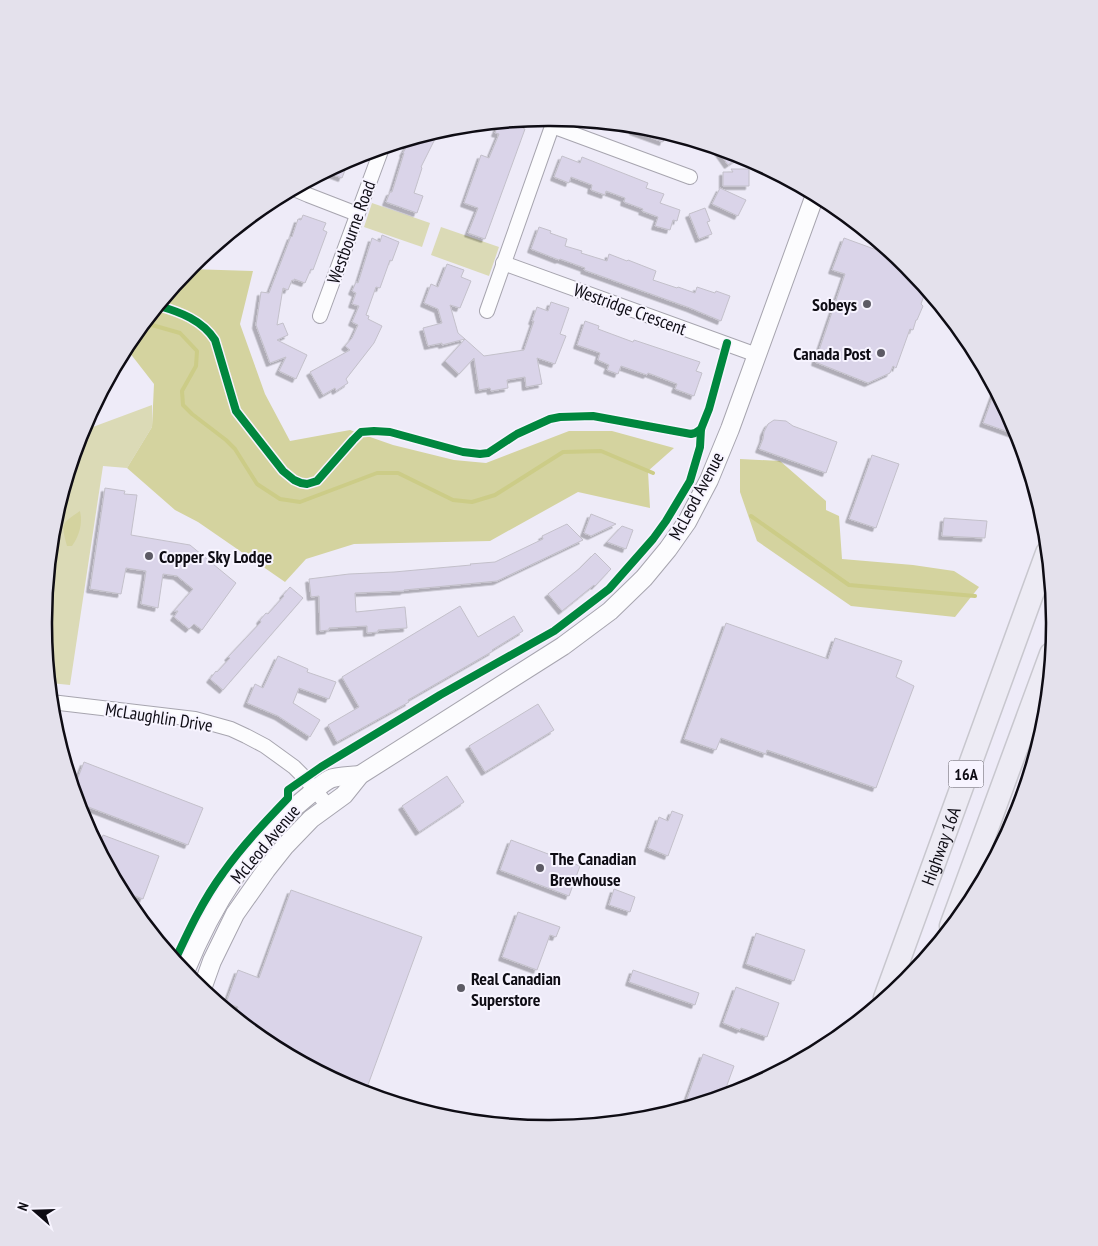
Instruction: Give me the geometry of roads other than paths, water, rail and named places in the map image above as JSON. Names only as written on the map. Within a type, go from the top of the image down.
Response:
[{"type":"main road","name":"Highway 16A","points":[[891,983],[1042,567]]},
{"type":"main road","name":"16A","points":[[960,902],[1042,679]]},
{"type":"street","points":[[487,311],[552,126]]},
{"type":"street","points":[[567,127],[690,177]]},
{"type":"street","name":"Westbourne Road","points":[[320,316],[379,157]]},
{"type":"street","points":[[302,192],[357,214]]},
{"type":"street","name":"McLeod Avenue","points":[[205,980],[212,961],[235,914],[266,870],[311,819],[344,795],[360,775],[563,646],[610,612],[644,578],[668,549],[687,522],[709,480],[730,429],[812,202]]},
{"type":"street","name":"Westridge Crescent","points":[[503,263],[757,355]]},
{"type":"street","name":"McLaughlin Drive","points":[[59,703],[175,716],[195,719],[223,727],[246,736],[270,750],[294,768],[316,790],[328,806]]},
{"type":"street","name":"McLeod Avenue","points":[[188,963],[211,914],[233,880],[271,832],[296,805],[331,779],[360,775]]},
{"type":"waterway","points":[[152,325],[180,333],[197,351],[196,366],[182,391],[183,405],[235,449],[257,484],[280,499],[300,502],[377,473],[398,473],[453,500],[472,502],[495,495],[563,452],[601,451],[653,473]]},
{"type":"waterway","points":[[751,516],[849,585],[975,596]]},
{"type":"place","name":"Sobeys","points":[[867,304]]},
{"type":"place","name":"Canada Post","points":[[881,353]]},
{"type":"place","name":"Copper Sky Lodge","points":[[149,556]]},
{"type":"place","name":"The Canadian Brewhouse","points":[[540,868]]},
{"type":"place","name":"Real Canadian Superstore","points":[[461,988]]}]
